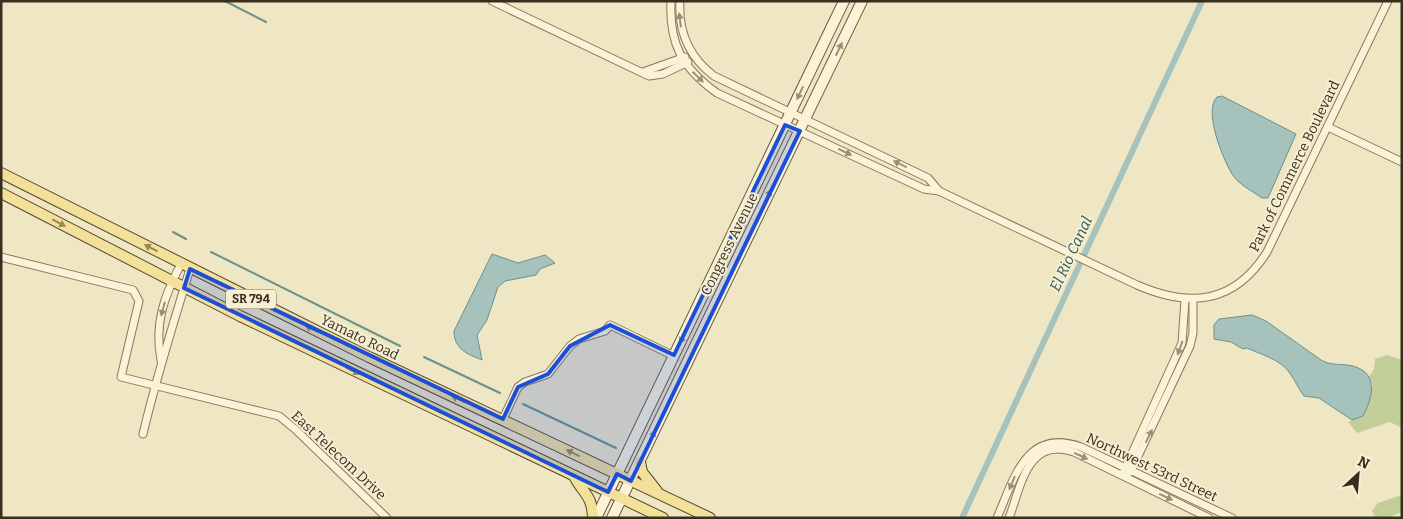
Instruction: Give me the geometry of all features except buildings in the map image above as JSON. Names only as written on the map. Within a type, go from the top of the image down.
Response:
[{"type":"main road","name":"Congress Avenue","points":[[594,518],[617,474],[844,1]]},
{"type":"main road","name":"Congress Avenue","points":[[612,518],[862,1]]},
{"type":"main road","name":"Yamato Road","points":[[1,173],[185,266],[710,518]]},
{"type":"main road","points":[[1,192],[11,193],[41,208],[48,207],[55,200]]},
{"type":"main road","name":"SR 794","points":[[1,192],[184,288],[661,517]]},
{"type":"main road","points":[[640,462],[642,472],[659,493]]},
{"type":"main road","points":[[574,476],[580,488],[589,496],[594,518]]},
{"type":"street","points":[[492,1],[649,76],[664,74],[692,56],[682,33],[680,1]]},
{"type":"street","points":[[671,1],[670,23],[673,36],[685,61]]},
{"type":"street","name":"Park of Commerce Boulevard","points":[[685,61],[698,77],[717,93],[785,125],[924,188],[939,191],[1074,253],[1155,293],[1185,300],[1205,299],[1227,292],[1257,268],[1267,252],[1388,1]]},
{"type":"street","name":"Park of Commerce Boulevard","points":[[692,56],[705,69],[723,81],[928,178],[939,191]]},
{"type":"street","points":[[1328,126],[1402,162]]},
{"type":"street","name":"East Telecom Drive","points":[[1,256],[125,287],[135,292],[139,301],[121,377],[279,416],[387,518]]},
{"type":"street","points":[[161,361],[157,340],[158,330],[172,282],[185,266]]},
{"type":"street","points":[[143,434],[161,361],[184,288],[185,266]]},
{"type":"street","points":[[1124,477],[1124,467],[1182,343],[1185,300]]},
{"type":"street","points":[[1124,477],[1131,471],[1190,346],[1193,333],[1193,300]]},
{"type":"street","points":[[502,419],[518,387],[525,382],[548,374],[570,346],[579,339],[605,331],[610,325],[674,356]]},
{"type":"street","name":"Northwest 53rd Street","points":[[1034,454],[1050,444],[1065,443],[1081,447],[1232,518]]},
{"type":"street","name":"Northwest 53rd Street","points":[[1034,454],[1052,450],[1068,450],[1209,518]]},
{"type":"street","points":[[997,518],[1018,470],[1034,454]]},
{"type":"street","points":[[1009,518],[1024,474],[1034,454]]},
{"type":"highlighted area","points":[[785,125],[800,131],[631,481],[617,474],[608,492],[184,288],[190,269],[503,419],[518,387],[548,374],[570,346],[610,325],[674,355]]},
{"type":"green space","points":[[1387,355],[1402,360],[1402,428],[1390,422],[1357,433],[1348,422],[1363,416],[1373,385],[1369,377],[1374,369],[1375,359]]},
{"type":"green space","points":[[1402,495],[1402,512],[1387,518],[1376,518],[1372,511],[1378,503]]},
{"type":"water","points":[[1222,96],[1296,134],[1268,198],[1262,198],[1238,181],[1224,158],[1213,124],[1212,113],[1213,104],[1217,97]]},
{"type":"water","points":[[492,254],[518,263],[545,255],[555,263],[540,269],[536,275],[505,281],[498,287],[487,320],[477,335],[482,360],[459,347],[454,331]]},
{"type":"water","points":[[1252,315],[1266,321],[1324,362],[1348,365],[1365,372],[1371,384],[1371,392],[1370,400],[1363,416],[1352,420],[1319,398],[1304,396],[1289,372],[1281,364],[1247,348],[1243,349],[1231,342],[1214,339],[1214,325],[1219,319]]},
{"type":"waterway","points":[[225,1],[266,22]]},
{"type":"waterway","name":"El Rio Canal","points":[[962,518],[1202,1]]},
{"type":"waterway","points":[[173,232],[186,239]]},
{"type":"waterway","points":[[211,252],[400,346]]},
{"type":"waterway","points":[[424,357],[500,393]]},
{"type":"waterway","points":[[523,404],[616,448]]}]
